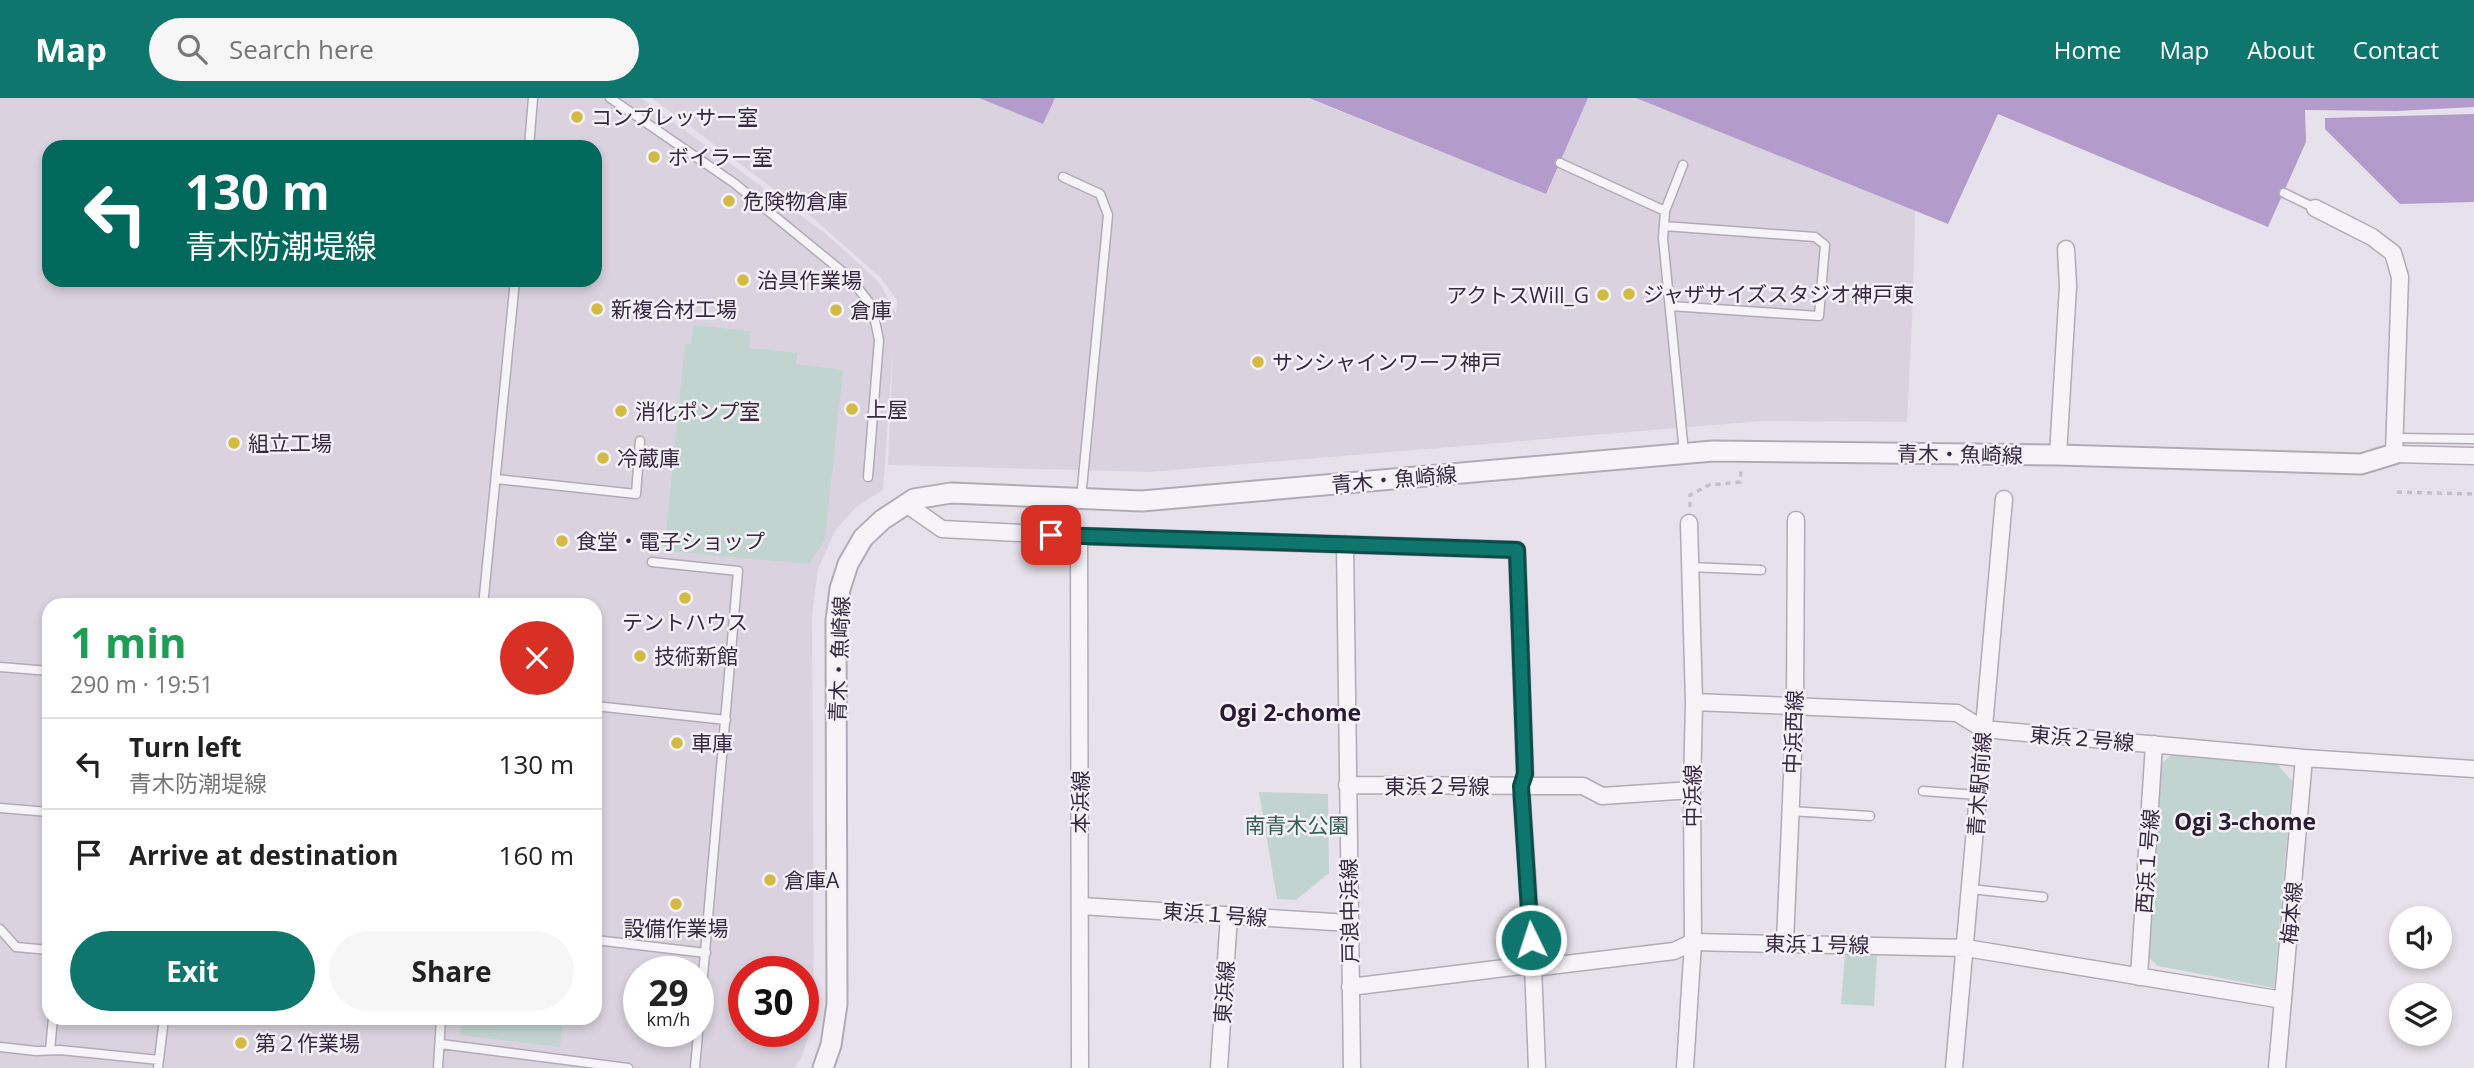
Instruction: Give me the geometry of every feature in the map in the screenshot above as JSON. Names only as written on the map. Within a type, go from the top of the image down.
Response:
[{"type":"street","points":[[2315,208],[2372,237],[2393,253],[2400,278],[2395,446]]},
{"type":"street","points":[[2058,455],[2068,286],[2066,249]]},
{"type":"street","name":"青木・魚崎線","points":[[823,1068],[831,1045],[837,1004],[836,621],[840,589],[848,564],[863,538],[882,520],[914,499],[951,493],[1142,501],[1713,451],[2058,455],[2361,464],[2395,446],[2474,456]]},
{"type":"street","name":"青木駅前線","points":[[1954,1068],[2004,499]]},
{"type":"street","points":[[906,504],[942,530],[1517,550],[1525,774],[1521,786],[1537,1068]]},
{"type":"street","name":"中浜西線","points":[[1785,943],[1795,706],[1796,520]]},
{"type":"street","name":"中浜線","points":[[1685,1068],[1693,943],[1694,702],[1689,523]]},
{"type":"street","name":"本浜線","points":[[1079,536],[1080,1068]]},
{"type":"street","name":"戸浪中浜線","points":[[1345,544],[1352,1068]]},
{"type":"street","name":"東浜２号線","points":[[1694,702],[1957,713],[1983,729],[2304,758],[2474,769]]},
{"type":"street","name":"西浜１号線","points":[[2140,977],[2154,744]]},
{"type":"street","name":"梅本線","points":[[2277,1068],[2304,758]]},
{"type":"street","name":"東浜２号線","points":[[1347,785],[1583,786],[1602,796],[1692,789]]},
{"type":"street","name":"東浜１号線","points":[[1080,906],[1349,923]]},
{"type":"street","name":"東浜線","points":[[1219,1068],[1229,915]]},
{"type":"street","name":"東浜１号線","points":[[1350,988],[1674,951],[1693,943],[1785,943],[1966,948],[2283,1000]]},
{"type":"lane","points":[[529,140],[533,98]]},
{"type":"lane","points":[[610,98],[734,183],[849,276],[872,306],[879,340],[868,477]]},
{"type":"lane","points":[[1560,163],[1665,211]]},
{"type":"lane","points":[[1683,164],[1665,211],[1663,238],[1684,453]]},
{"type":"lane","points":[[1063,177],[1100,194],[1108,215],[1081,499]]},
{"type":"lane","points":[[2284,193],[2315,208]]},
{"type":"lane","points":[[1664,226],[1815,237],[1825,245],[1819,317],[1670,306]]},
{"type":"lane","points":[[484,598],[514,287]]},
{"type":"lane","points":[[2395,446],[2474,439]]},
{"type":"lane","points":[[496,479],[636,494],[639,441]]},
{"type":"lane","points":[[652,562],[738,570],[695,1068]]},
{"type":"lane","points":[[1690,567],[1761,570]]},
{"type":"lane","points":[[0,667],[42,670]]},
{"type":"lane","points":[[602,707],[726,720]]},
{"type":"lane","points":[[1923,791],[1978,795]]},
{"type":"lane","points":[[0,808],[42,811]]},
{"type":"lane","points":[[1790,811],[1870,816]]},
{"type":"lane","points":[[1970,889],[2043,897]]},
{"type":"lane","points":[[0,929],[16,947],[42,949]]},
{"type":"lane","points":[[602,941],[706,953]]},
{"type":"lane","points":[[50,1050],[52,1025]]},
{"type":"lane","points":[[0,1047],[50,1050],[159,1064],[163,1025]]},
{"type":"lane","points":[[438,1068],[441,1025]]},
{"type":"lane","points":[[441,1044],[628,1068]]},
{"type":"path","points":[[1690,495],[1709,485],[1740,482],[1741,471]]},
{"type":"path","points":[[2397,492],[2474,494]]},
{"type":"shaded area","points":[[0,98],[641,98],[826,234],[879,282],[896,314],[897,300],[880,277],[814,219],[652,98],[980,98],[1043,124],[1055,98],[1307,98],[1546,194],[1588,98],[1636,98],[1915,210],[1907,422],[1762,421],[1150,472],[888,465],[893,350],[883,490],[856,507],[835,531],[818,569],[812,616],[814,956],[728,956],[728,1047],[805,1047],[794,1068],[0,1068]]},
{"type":"shaded area","points":[[979,98],[1055,98],[1043,124]]},
{"type":"shaded area","points":[[1309,98],[1588,98],[1546,194]]},
{"type":"shaded area","points":[[1636,98],[2474,98],[2474,107],[2396,111],[2305,110],[2306,142],[2268,227],[1998,114],[1948,224]]},
{"type":"shaded area","points":[[2474,114],[2474,202],[2400,204],[2325,129],[2325,118]]},
{"type":"green space","points":[[693,325],[751,331],[749,348],[797,353],[796,364],[843,370],[825,540],[809,564],[664,551],[685,344],[691,344]]},
{"type":"green space","points":[[2174,753],[2277,764],[2292,781],[2274,988],[2158,966],[2147,956],[2161,764]]},
{"type":"green space","name":"南青木公園","points":[[1259,792],[1328,794],[1329,873],[1296,900],[1277,899]]},
{"type":"green space","points":[[1845,954],[1877,956],[1874,1006],[1841,1004]]},
{"type":"green space","points":[[461,1025],[562,1025],[560,1047],[460,1035]]},
{"type":"place","name":"コンプレッサー室","points":[[577,117]]},
{"type":"place","name":"ボイラー室","points":[[654,157]]},
{"type":"place","name":"危険物倉庫","points":[[729,201]]},
{"type":"place","name":"治具作業場","points":[[743,280]]},
{"type":"place","name":"ジャザサイズスタジオ神戸東","points":[[1629,294]]},
{"type":"place","name":"アクトスWill_G","points":[[1603,295]]},
{"type":"place","name":"新複合材工場","points":[[597,309]]},
{"type":"place","name":"倉庫","points":[[836,310]]},
{"type":"place","name":"サンシャインワーフ神戸","points":[[1258,362]]},
{"type":"place","name":"上屋","points":[[852,409]]},
{"type":"place","name":"消化ポンプ室","points":[[621,411]]},
{"type":"place","name":"組立工場","points":[[234,443]]},
{"type":"place","name":"冷蔵庫","points":[[603,458]]},
{"type":"place","name":"食堂・電子ショップ","points":[[562,541]]},
{"type":"place","name":"テントハウス","points":[[685,598]]},
{"type":"place","name":"技術新館","points":[[640,656]]},
{"type":"place","name":"車庫","points":[[677,743]]},
{"type":"place","name":"倉庫A","points":[[770,880]]},
{"type":"place","name":"設備作業場","points":[[676,904]]},
{"type":"place","name":"第２作業場","points":[[241,1043]]},
{"type":"district","name":"Ogi 2-chome","points":[[1290,712]]},
{"type":"district","name":"Ogi 3-chome","points":[[2245,821]]},
{"type":"route","points":[[1051,535],[1517,550],[1525,774],[1521,786],[1531,940]]}]
